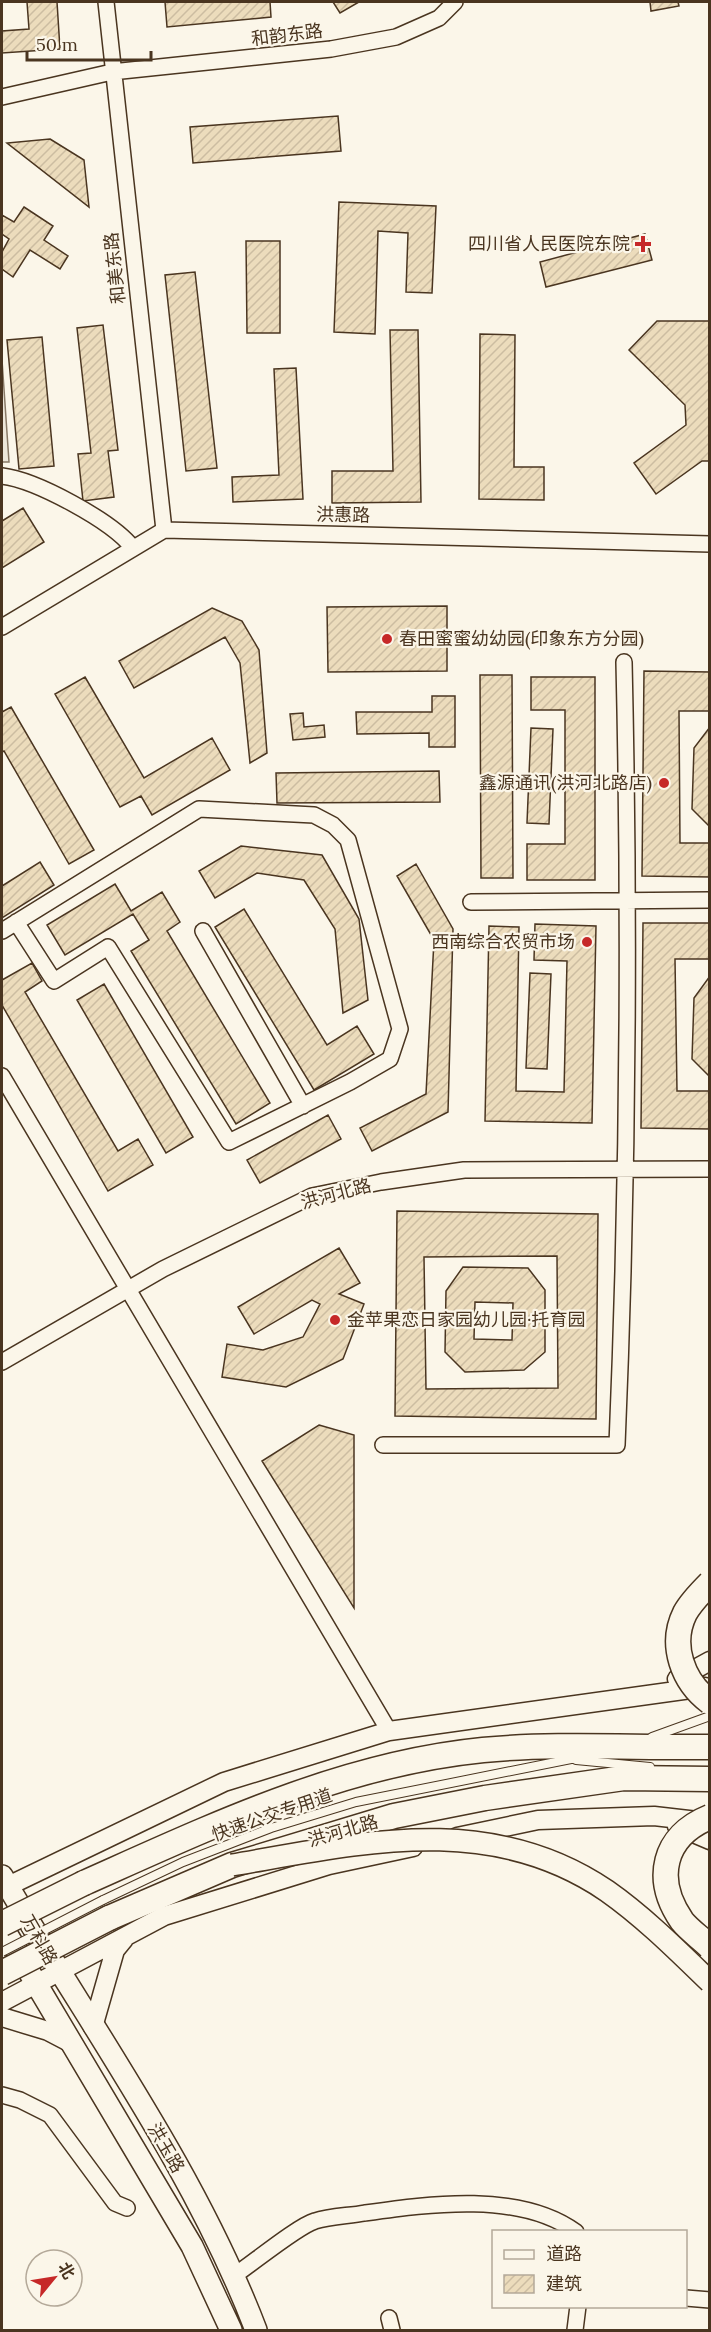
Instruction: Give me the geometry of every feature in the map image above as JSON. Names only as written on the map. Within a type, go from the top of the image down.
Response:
[{"type":"main road","points":[[710,1583],[685,1614],[680,1631],[679,1652],[686,1678],[710,1702]]},
{"type":"main road","points":[[2,1925],[84,1883],[199,1832],[262,1806],[380,1768],[484,1750],[710,1747]]},
{"type":"main road","name":"洪河北路","points":[[2,1973],[150,1899],[232,1865],[374,1822],[485,1798],[624,1778],[710,1780]]},
{"type":"main road","points":[[710,1817],[691,1825],[676,1841],[665,1864],[668,1893],[682,1921],[710,1947]]},
{"type":"main road","points":[[232,1865],[378,1840],[438,1838],[503,1847],[551,1862],[606,1890],[653,1928],[710,1982]]},
{"type":"main road","name":"万科路","points":[[4,1884],[59,1973]]},
{"type":"main road","name":"万科路","points":[[2,1925],[36,1984]]},
{"type":"main road","name":"洪玉路","points":[[59,1973],[194,2197],[235,2275],[256,2331]]},
{"type":"main road","name":"洪玉路","points":[[36,1984],[192,2246],[231,2331]]},
{"type":"street","name":"和美东路","points":[[106,2],[164,530]]},
{"type":"street","name":"和韵东路","points":[[2,97],[112,72],[320,51],[396,37],[439,18],[455,2]]},
{"type":"street","points":[[2,476],[83,509],[123,535],[133,548]]},
{"type":"street","name":"洪惠路","points":[[164,530],[710,544]]},
{"type":"street","points":[[2,627],[164,530]]},
{"type":"street","points":[[383,1445],[617,1445],[627,1169],[629,899],[624,662]]},
{"type":"street","points":[[2,931],[16,922],[199,809],[314,815],[333,825],[348,840],[400,1029],[390,1059],[303,1106],[229,1142],[108,947],[54,981],[16,922]]},
{"type":"street","points":[[471,902],[710,900]]},
{"type":"street","points":[[203,931],[303,1106]]},
{"type":"street","points":[[2,1076],[388,1731]]},
{"type":"street","name":"洪河北路","points":[[2,1362],[163,1269],[312,1196],[464,1170],[710,1169]]},
{"type":"street","points":[[648,1694],[710,1661]]},
{"type":"street","points":[[4,1884],[224,1782],[388,1731],[710,1686]]},
{"type":"street","points":[[654,1816],[710,1840]]},
{"type":"street","points":[[2,2002],[164,1916],[329,1865],[538,1820],[654,1816],[710,1822]]},
{"type":"street","points":[[93,2027],[115,1950],[125,1938]]},
{"type":"street","points":[[2,2017],[48,2031],[71,2043]]},
{"type":"street","points":[[2,2095],[21,2100],[50,2115],[115,2203],[127,2208]]},
{"type":"street","points":[[235,2275],[314,2221],[413,2206],[498,2204],[540,2213],[565,2223],[574,2230]]},
{"type":"street","points":[[687,2298],[710,2300]]},
{"type":"street","points":[[575,2331],[578,2308]]},
{"type":"lane","name":"快速公交专用道","points":[[2,1952],[183,1862],[271,1828],[356,1802],[571,1760],[666,1733],[710,1716]]},
{"type":"lane","name":"快速公交专用道","points":[[571,1760],[660,1768]]},
{"type":"lane","points":[[671,1769],[710,1780]]},
{"type":"shaded area","points":[[2,360],[9,462],[2,462]]},
{"type":"building","points":[[27,2],[57,2],[60,49],[2,53],[2,31],[29,29]]},
{"type":"building","points":[[165,2],[270,2],[271,17],[167,27]]},
{"type":"building","points":[[333,2],[359,2],[340,13]]},
{"type":"building","points":[[650,2],[678,2],[679,6],[651,11]]},
{"type":"building","points":[[338,116],[341,151],[193,163],[190,127]]},
{"type":"building","points":[[50,139],[84,160],[89,207],[7,143]]},
{"type":"building","points":[[339,202],[436,206],[432,293],[406,292],[408,233],[378,231],[375,334],[334,332]]},
{"type":"building","points":[[24,207],[53,226],[44,240],[68,256],[60,269],[30,250],[13,277],[2,269],[2,252],[9,239],[2,234],[2,215],[14,222]]},
{"type":"building","points":[[645,234],[652,260],[546,287],[540,262]]},
{"type":"building","points":[[246,241],[280,241],[280,333],[247,333]]},
{"type":"building","points":[[195,272],[217,468],[186,471],[165,275]]},
{"type":"building","points":[[657,321],[710,321],[710,461],[702,461],[656,494],[634,463],[686,425],[685,405],[629,350]]},
{"type":"building","points":[[103,325],[118,450],[108,451],[114,497],[83,501],[78,454],[91,453],[77,328]]},
{"type":"building","points":[[390,330],[418,330],[421,502],[332,503],[332,471],[393,471]]},
{"type":"building","points":[[480,334],[515,335],[514,467],[544,467],[544,500],[479,499]]},
{"type":"building","points":[[42,337],[54,466],[19,469],[7,340]]},
{"type":"building","points":[[296,368],[303,499],[233,502],[232,477],[279,475],[274,369]]},
{"type":"building","points":[[23,508],[44,542],[2,568],[2,521]]},
{"type":"building","name":"春田蜜蜜幼幼园(印象东方分园)","points":[[447,606],[447,671],[328,672],[327,607]]},
{"type":"building","points":[[212,608],[242,621],[259,650],[267,753],[250,763],[240,663],[225,637],[134,688],[119,661]]},
{"type":"building","points":[[644,671],[710,672],[710,711],[679,711],[680,843],[710,843],[710,877],[642,876]]},
{"type":"building","points":[[480,675],[512,675],[513,878],[481,878]]},
{"type":"building","points":[[85,677],[144,778],[212,738],[230,770],[152,815],[141,796],[120,807],[55,694]]},
{"type":"building","points":[[531,677],[595,677],[595,880],[527,880],[527,844],[565,844],[565,710],[531,710]]},
{"type":"building","points":[[432,696],[455,696],[455,747],[429,747],[429,733],[357,734],[356,712],[432,712]]},
{"type":"building","points":[[11,707],[94,850],[69,864],[4,751],[2,752],[2,712]]},
{"type":"building","points":[[303,713],[304,727],[324,725],[325,737],[293,740],[290,714]]},
{"type":"building","points":[[710,727],[710,827],[692,809],[694,748]]},
{"type":"building","points":[[531,728],[553,729],[549,824],[527,823]]},
{"type":"building","points":[[439,771],[440,802],[277,803],[276,773]]},
{"type":"building","points":[[241,846],[322,855],[359,919],[368,1000],[343,1013],[335,929],[304,880],[257,873],[215,898],[199,871]]},
{"type":"building","points":[[40,862],[54,885],[2,918],[2,886]]},
{"type":"building","points":[[416,864],[453,929],[448,1112],[372,1151],[360,1128],[426,1094],[434,940],[397,876]]},
{"type":"building","points":[[115,884],[131,911],[162,892],[180,922],[167,931],[270,1103],[236,1124],[131,951],[149,940],[133,914],[65,955],[47,925]]},
{"type":"building","points":[[244,909],[327,1045],[357,1026],[374,1054],[314,1090],[215,927]]},
{"type":"building","points":[[643,923],[710,923],[710,959],[675,959],[677,1091],[710,1091],[710,1129],[641,1128]]},
{"type":"building","points":[[535,924],[596,926],[592,1123],[485,1121],[489,926],[519,927],[516,1091],[564,1092],[567,961],[534,960]]},
{"type":"building","points":[[32,963],[42,981],[25,992],[118,1151],[138,1139],[153,1165],[108,1191],[2,1005],[2,980]]},
{"type":"building","points":[[530,973],[551,974],[547,1069],[526,1068]]},
{"type":"building","points":[[710,976],[710,1077],[692,1059],[694,998]]},
{"type":"building","points":[[104,984],[193,1137],[166,1153],[77,1000]]},
{"type":"building","points":[[328,1115],[341,1139],[260,1183],[247,1160]]},
{"type":"building","points":[[397,1211],[598,1214],[596,1419],[395,1416]],"holes":[[[557,1256],[558,1388],[426,1389],[424,1257]]]},
{"type":"building","name":"金苹果恋日家园幼儿园·托育园","points":[[339,1248],[360,1283],[339,1294],[364,1304],[343,1359],[286,1387],[222,1377],[227,1344],[263,1350],[303,1337],[320,1304],[312,1300],[254,1334],[238,1307]]},
{"type":"building","points":[[463,1267],[528,1268],[545,1290],[545,1352],[524,1370],[465,1372],[445,1352],[446,1291]],"holes":[[[475,1302],[513,1303],[512,1340],[474,1339]]]},
{"type":"building","points":[[319,1425],[354,1435],[354,1608],[262,1461]]},
{"type":"place","name":"四川省人民医院东院","points":[[643,244]]},
{"type":"place","name":"春田蜜蜜幼幼园(印象东方分园)","points":[[387,639]]},
{"type":"place","name":"鑫源通讯(洪河北路店)","points":[[664,783]]},
{"type":"place","name":"西南综合农贸市场","points":[[587,942]]},
{"type":"place","name":"金苹果恋日家园幼儿园·托育园","points":[[335,1320]]}]
